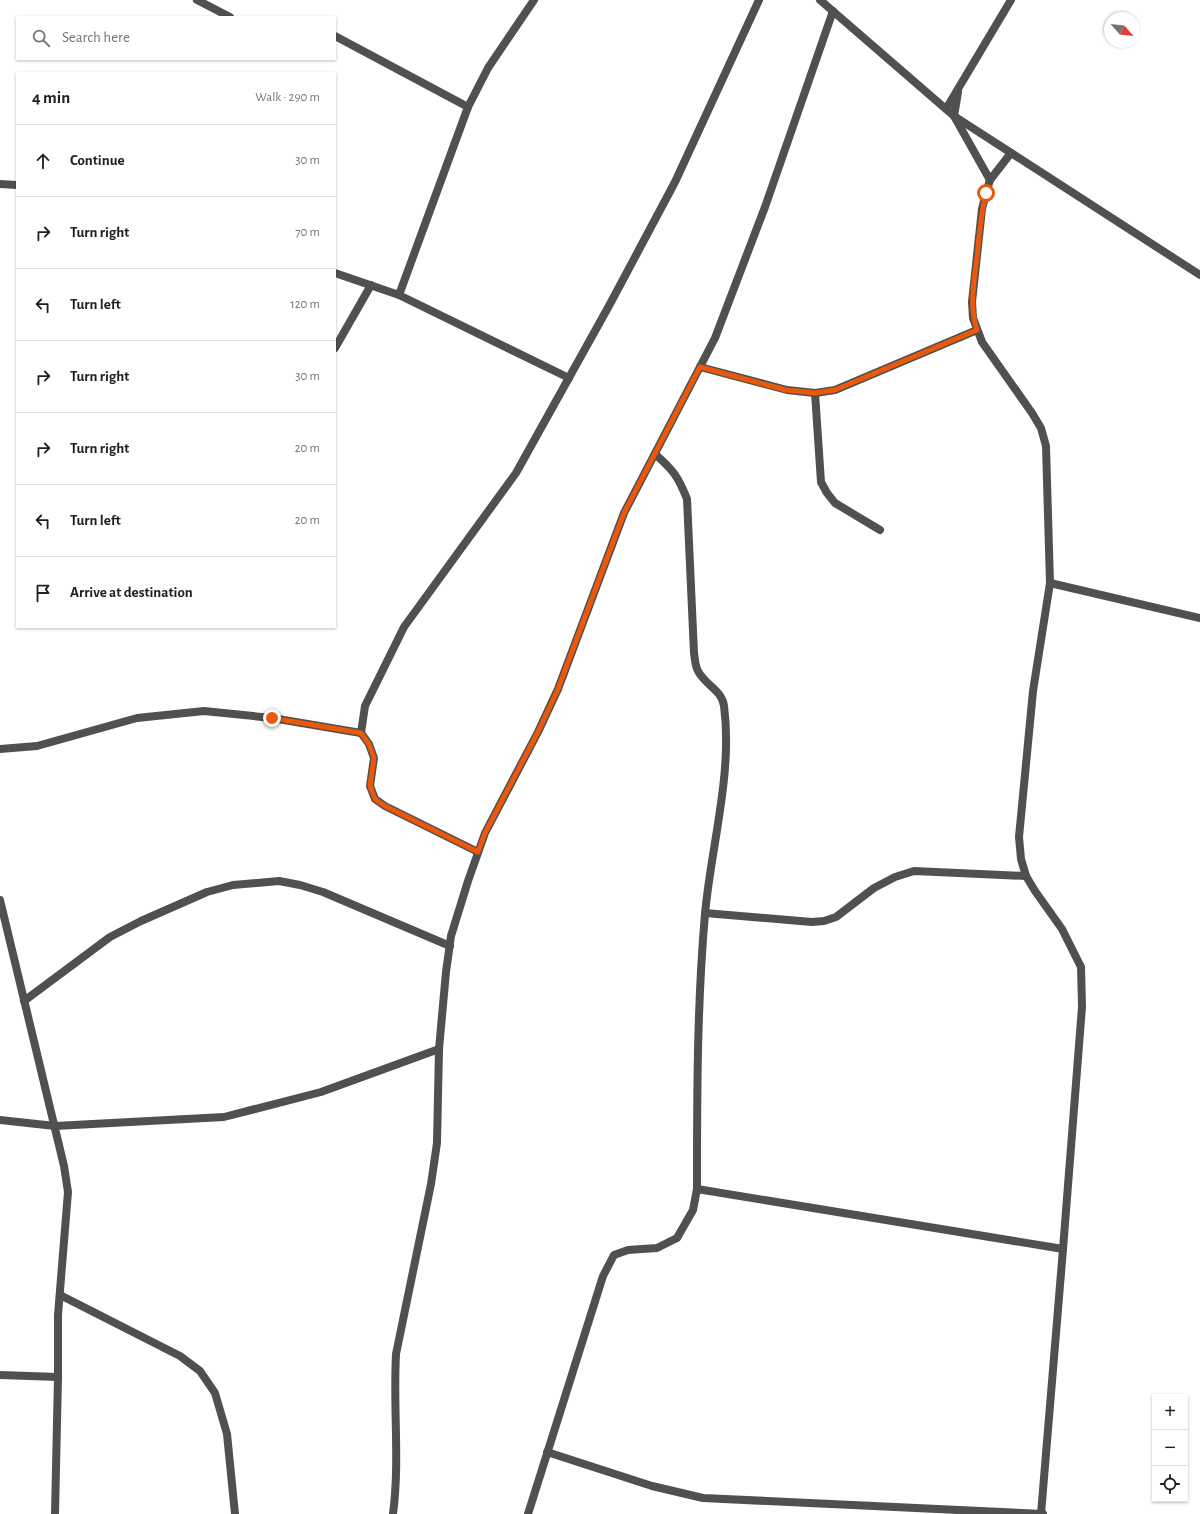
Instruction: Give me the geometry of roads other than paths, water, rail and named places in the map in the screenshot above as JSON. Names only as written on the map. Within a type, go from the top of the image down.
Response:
[{"type":"street","points":[[197,0],[228,16]]},
{"type":"street","points":[[399,295],[468,107],[488,68],[534,0]]},
{"type":"street","points":[[361,733],[365,706],[404,627],[516,473],[569,378],[675,182],[759,0]]},
{"type":"street","points":[[820,0],[954,116],[1200,275]]},
{"type":"street","points":[[946,109],[1011,0]]},
{"type":"street","points":[[393,1514],[396,1492],[397,1448],[394,1380],[396,1354],[431,1184],[437,1143],[439,1049],[451,936],[485,833],[538,732],[558,689],[624,513],[715,338],[765,207],[833,11]]},
{"type":"street","points":[[336,37],[468,107]]},
{"type":"street","points":[[959,87],[954,116],[990,180]]},
{"type":"street","points":[[547,1452],[652,1486],[703,1498],[1042,1514],[1082,1007],[1082,967],[1062,929],[1026,876],[1021,859],[1019,837],[1033,691],[1050,583],[1046,446],[1041,428],[982,342],[973,318],[972,302],[982,209],[990,180],[1011,153]]},
{"type":"street","points":[[0,184],[16,185]]},
{"type":"street","points":[[336,273],[399,295],[569,378]]},
{"type":"street","points":[[336,346],[371,285]]},
{"type":"street","points":[[700,367],[786,390],[815,393],[835,390],[977,330]]},
{"type":"street","points":[[815,393],[821,482],[835,503],[880,530]]},
{"type":"street","points":[[528,1514],[603,1276],[614,1255],[628,1250],[657,1248],[678,1238],[693,1210],[696,1189],[697,1051],[705,913],[725,766],[724,705],[718,692],[704,680],[697,670],[694,653],[687,499],[673,471],[655,454]]},
{"type":"street","points":[[1050,583],[1200,618]]},
{"type":"street","points":[[0,749],[37,746],[137,718],[204,711],[272,718],[361,733],[369,744],[374,758],[370,786],[375,799],[385,806],[478,852]]},
{"type":"street","points":[[705,913],[812,922],[824,921],[836,917],[881,884],[895,877],[914,871],[1026,876]]},
{"type":"street","points":[[24,1001],[110,938],[141,921],[207,892],[233,885],[279,881],[300,885],[323,892],[450,946]]},
{"type":"street","points":[[0,900],[55,1126],[68,1192],[58,1315],[55,1514]]},
{"type":"street","points":[[0,1120],[55,1126],[224,1117],[321,1092],[439,1049]]},
{"type":"street","points":[[696,1189],[1063,1249]]},
{"type":"street","points":[[60,1295],[180,1356],[200,1371],[215,1393],[227,1434],[235,1514]]},
{"type":"street","points":[[0,1375],[58,1377]]}]
